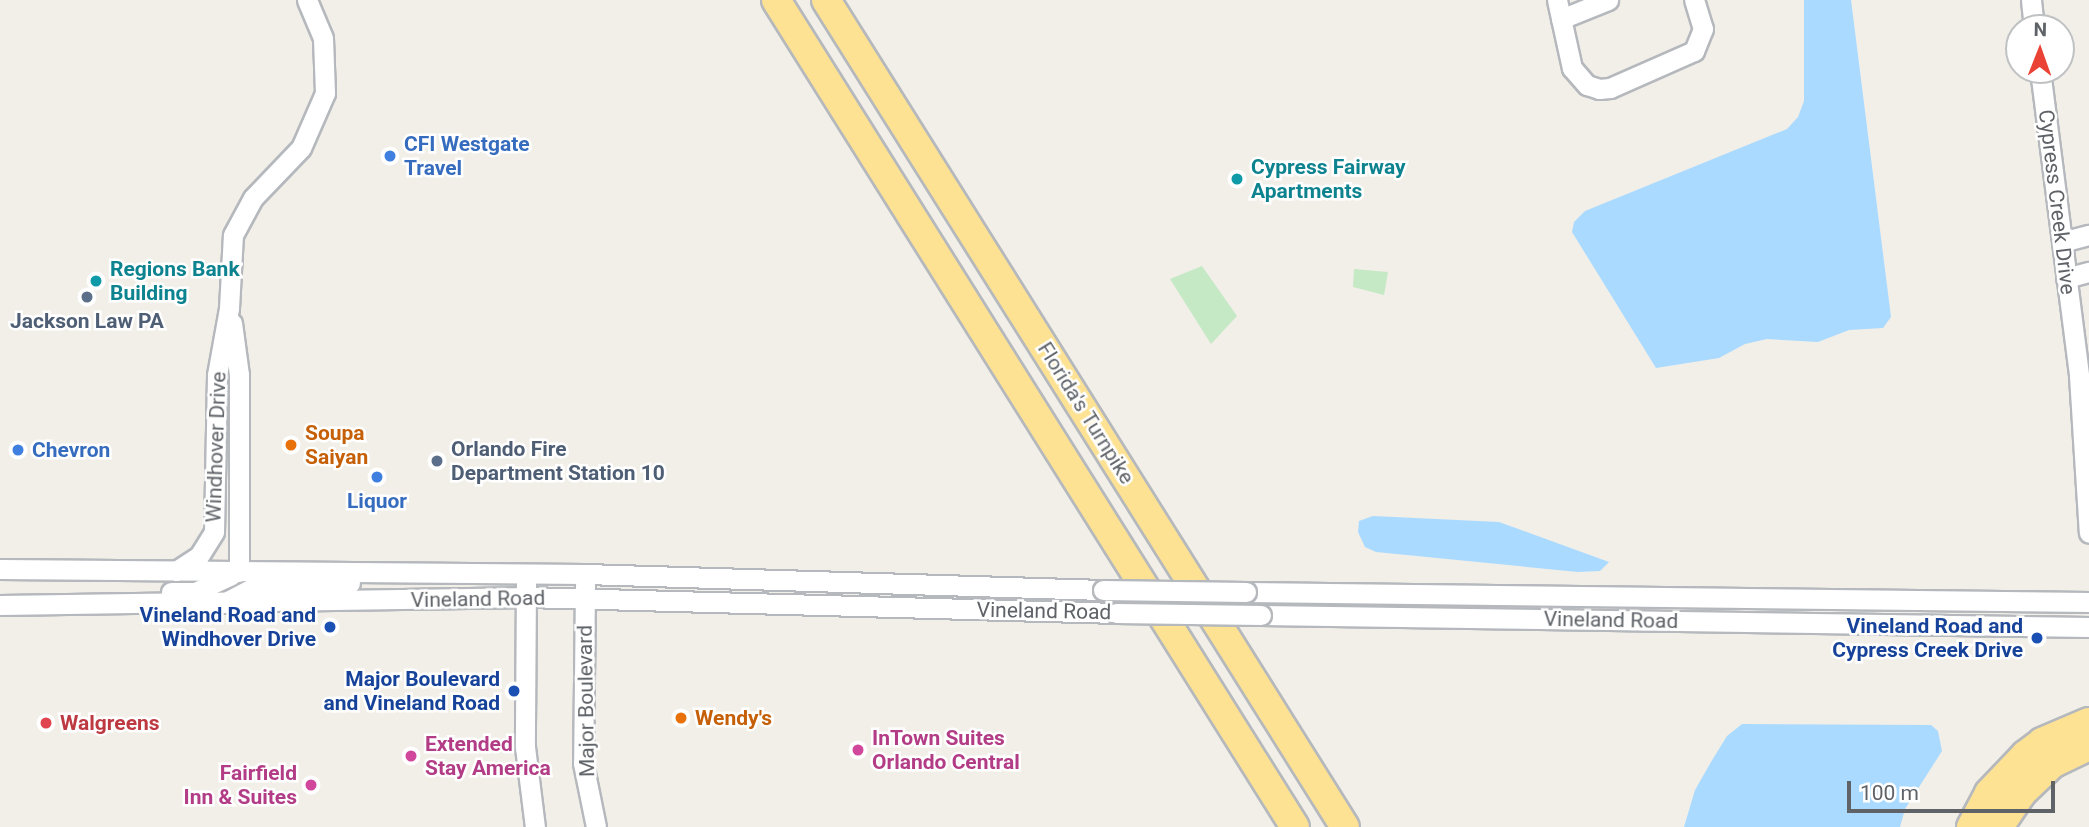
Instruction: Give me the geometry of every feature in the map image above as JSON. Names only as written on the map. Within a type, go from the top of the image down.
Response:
[{"type":"highway","name":"Florida's Turnpike","points":[[776,0],[1295,827]]},
{"type":"highway","name":"Florida's Turnpike","points":[[826,0],[1345,827]]},
{"type":"highway","points":[[1972,827],[2008,770],[2042,742],[2089,722]]},
{"type":"highway","points":[[1999,827],[2021,794],[2052,764],[2089,746]]},
{"type":"street","name":"Windhover Drive","points":[[176,571],[199,556],[214,532],[217,375],[229,308],[235,229],[253,198],[301,148],[321,107],[326,52],[319,24],[307,0]]},
{"type":"street","points":[[1608,0],[1559,10],[1577,77],[1599,89],[1610,88],[1694,51],[1703,29],[1694,0]]},
{"type":"street","name":"Cypress Creek Drive","points":[[2042,84],[2079,376],[2079,428],[2089,533]]},
{"type":"street","points":[[2062,242],[2089,235]]},
{"type":"street","points":[[2066,278],[2089,272]]},
{"type":"street","name":"Windhover Drive","points":[[229,308],[239,375],[239,572]]},
{"type":"street","points":[[217,375],[239,375]]},
{"type":"street","name":"Cypress Creek Drive","points":[[2079,376],[2089,411]]},
{"type":"street","name":"Vineland Road","points":[[0,569],[526,572],[1102,590],[2089,602]]},
{"type":"street","points":[[97,606],[131,593],[195,592],[239,572]]},
{"type":"street","points":[[220,605],[256,586],[335,586],[414,572]]},
{"type":"street","points":[[526,572],[525,747],[535,827]]},
{"type":"street","name":"Major Boulevard","points":[[586,573],[583,763],[596,827]]},
{"type":"street","name":"Vineland Road","points":[[0,605],[220,605],[526,597],[1116,613],[2089,627]]},
{"type":"street","points":[[1719,598],[1719,622]]},
{"type":"street","points":[[1819,624],[1820,598]]},
{"type":"green space","points":[[1202,266],[1237,316],[1211,344],[1170,279]]},
{"type":"green space","points":[[1354,269],[1388,272],[1384,295],[1353,287]]},
{"type":"water","points":[[1804,0],[1851,0],[1891,317],[1883,328],[1849,330],[1818,342],[1767,339],[1745,344],[1719,358],[1656,368],[1572,232],[1574,222],[1585,211],[1787,129],[1798,117],[1804,101]]},
{"type":"water","points":[[1373,516],[1499,522],[1609,562],[1600,571],[1578,572],[1376,552],[1365,547],[1358,532],[1359,521]]},
{"type":"water","points":[[1742,724],[1931,725],[1938,731],[1942,751],[1905,809],[1900,827],[1684,827],[1695,790],[1727,736]]},
{"type":"place","name":"CFI Westgate Travel","points":[[390,156]]},
{"type":"place","name":"Cypress Fairway Apartments","points":[[1237,179]]},
{"type":"place","name":"Regions Bank Building","points":[[96,281]]},
{"type":"place","name":"Jackson Law PA","points":[[87,297]]},
{"type":"place","name":"Soupa Saiyan","points":[[291,445]]},
{"type":"place","name":"Chevron","points":[[18,450]]},
{"type":"place","name":"Orlando Fire Department Station 10","points":[[437,461]]},
{"type":"place","name":"Liquor","points":[[377,477]]},
{"type":"place","name":"Vineland Road and Windhover Drive","points":[[330,627]]},
{"type":"place","name":"Vineland Road and Cypress Creek Drive","points":[[2037,638]]},
{"type":"place","name":"Major Boulevard and Vineland Road","points":[[514,691]]},
{"type":"place","name":"Wendy's","points":[[681,718]]},
{"type":"place","name":"Walgreens","points":[[46,723]]},
{"type":"place","name":"InTown Suites Orlando Central","points":[[858,750]]},
{"type":"place","name":"Extended Stay America","points":[[411,756]]},
{"type":"place","name":"Fairfield Inn & Suites","points":[[311,785]]}]
